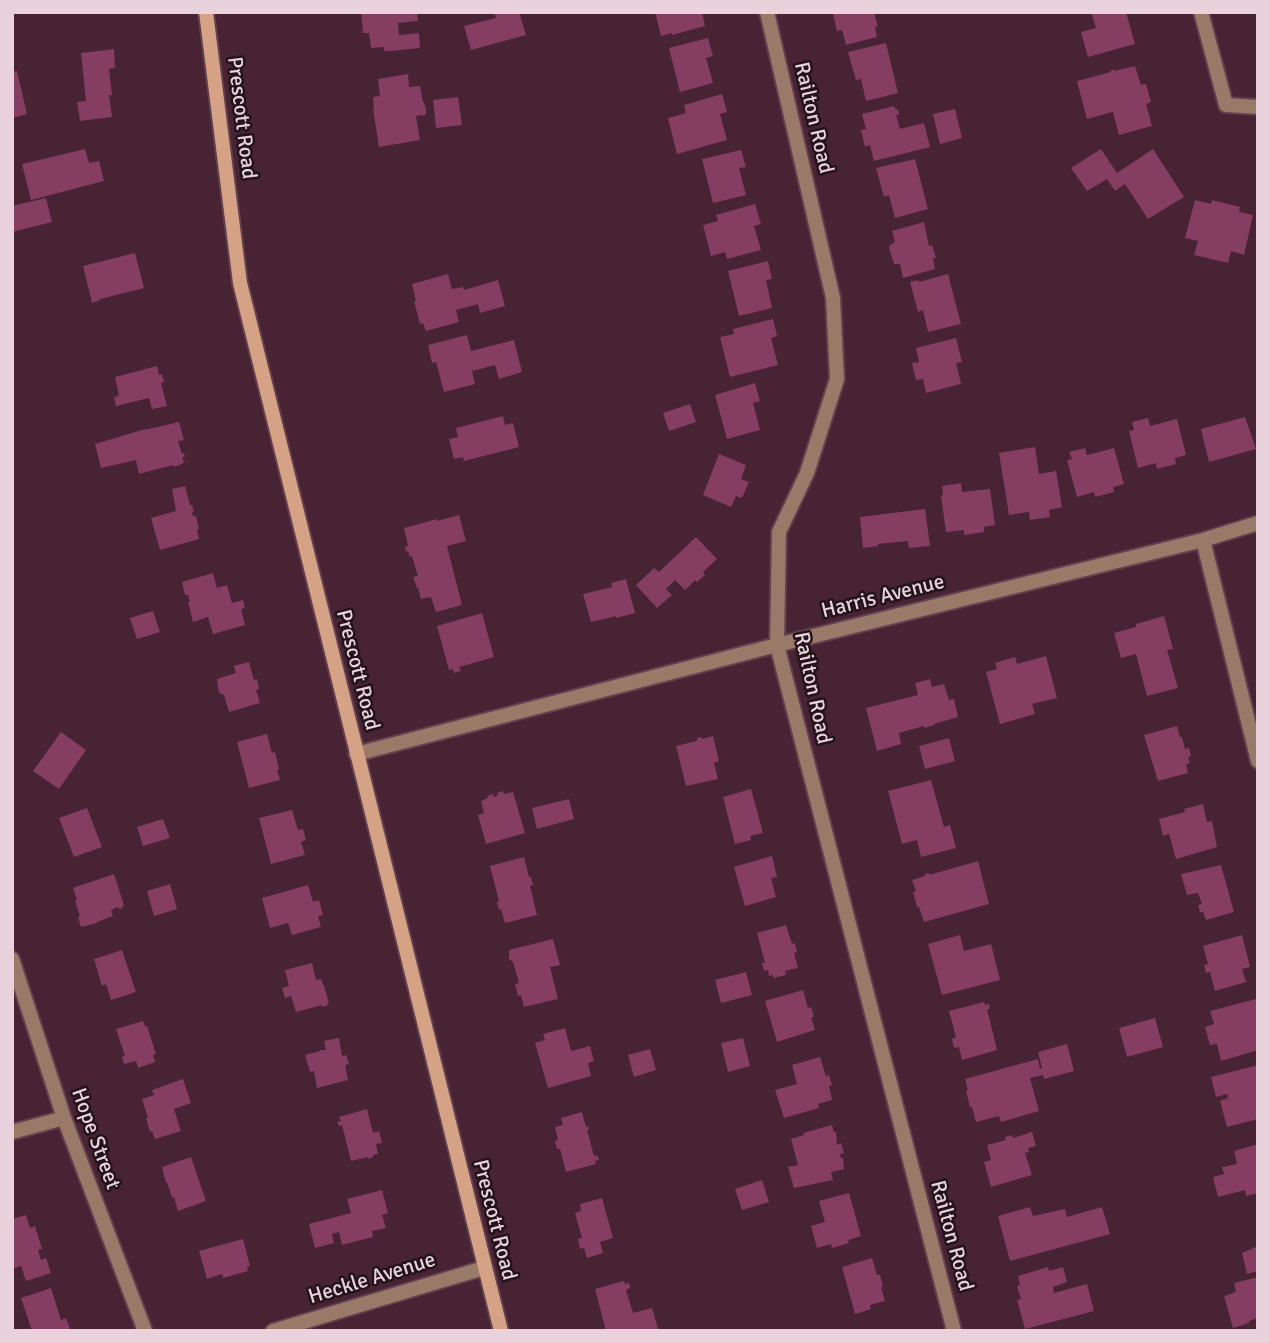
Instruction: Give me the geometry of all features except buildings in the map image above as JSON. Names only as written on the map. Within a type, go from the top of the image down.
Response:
[{"type":"main road","name":"Prescott Road","points":[[206,12],[240,282],[501,1331]]},
{"type":"street","name":"Railton Road","points":[[767,12],[833,298],[837,379],[807,473],[779,532],[777,645],[954,1331]]},
{"type":"street","points":[[1200,12],[1226,105],[1258,107]]},
{"type":"street","name":"Harris Avenue","points":[[356,754],[777,645],[1203,540],[1258,523]]},
{"type":"street","points":[[1203,540],[1258,761]]},
{"type":"street","name":"Hope Street","points":[[12,959],[64,1118],[145,1331]]},
{"type":"street","points":[[12,1132],[64,1118]]},
{"type":"street","name":"Heckle Avenue","points":[[273,1331],[484,1268]]}]
